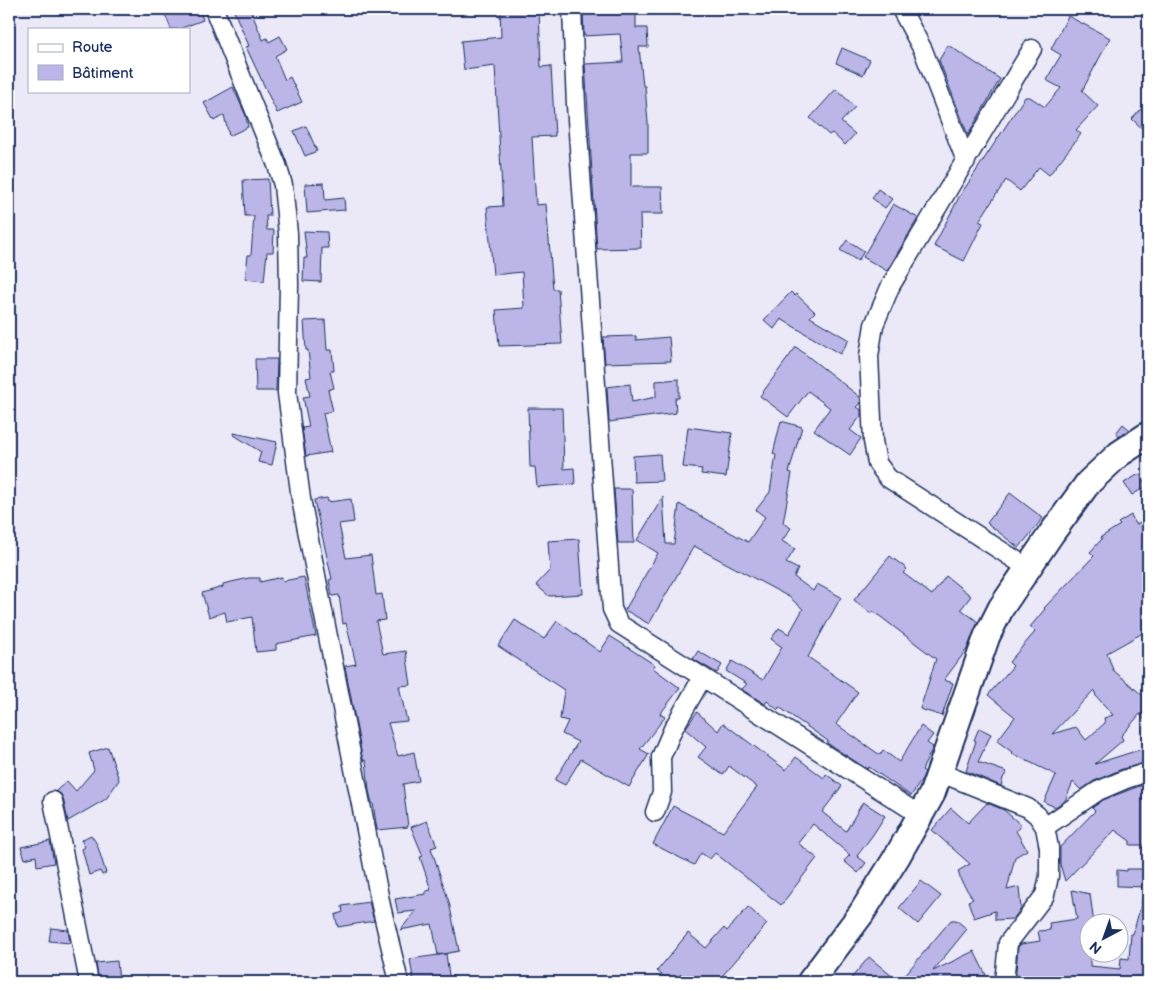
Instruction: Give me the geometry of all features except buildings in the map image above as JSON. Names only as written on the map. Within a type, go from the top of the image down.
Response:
[{"type":"street","points":[[214,9],[277,165],[283,185],[288,242],[287,393],[301,499],[381,906],[399,982]]},
{"type":"street","points":[[572,9],[576,105],[612,609],[619,624],[920,816]]},
{"type":"street","points":[[901,9],[923,50],[966,161]]},
{"type":"street","points":[[1028,568],[888,478],[877,463],[873,441],[869,356],[874,325],[891,285],[1032,49]]},
{"type":"street","points":[[810,982],[861,914],[932,794],[987,636],[1002,608],[1088,484],[1119,454],[1148,436]]},
{"type":"street","points":[[655,812],[662,792],[661,757],[673,729],[702,678]]},
{"type":"street","points":[[1045,827],[1098,791],[1148,772]]},
{"type":"street","points":[[940,774],[1028,808],[1037,815],[1045,827],[1050,848],[1049,876],[1045,895],[1008,943],[1004,982]]},
{"type":"street","points":[[53,801],[89,982]]}]
